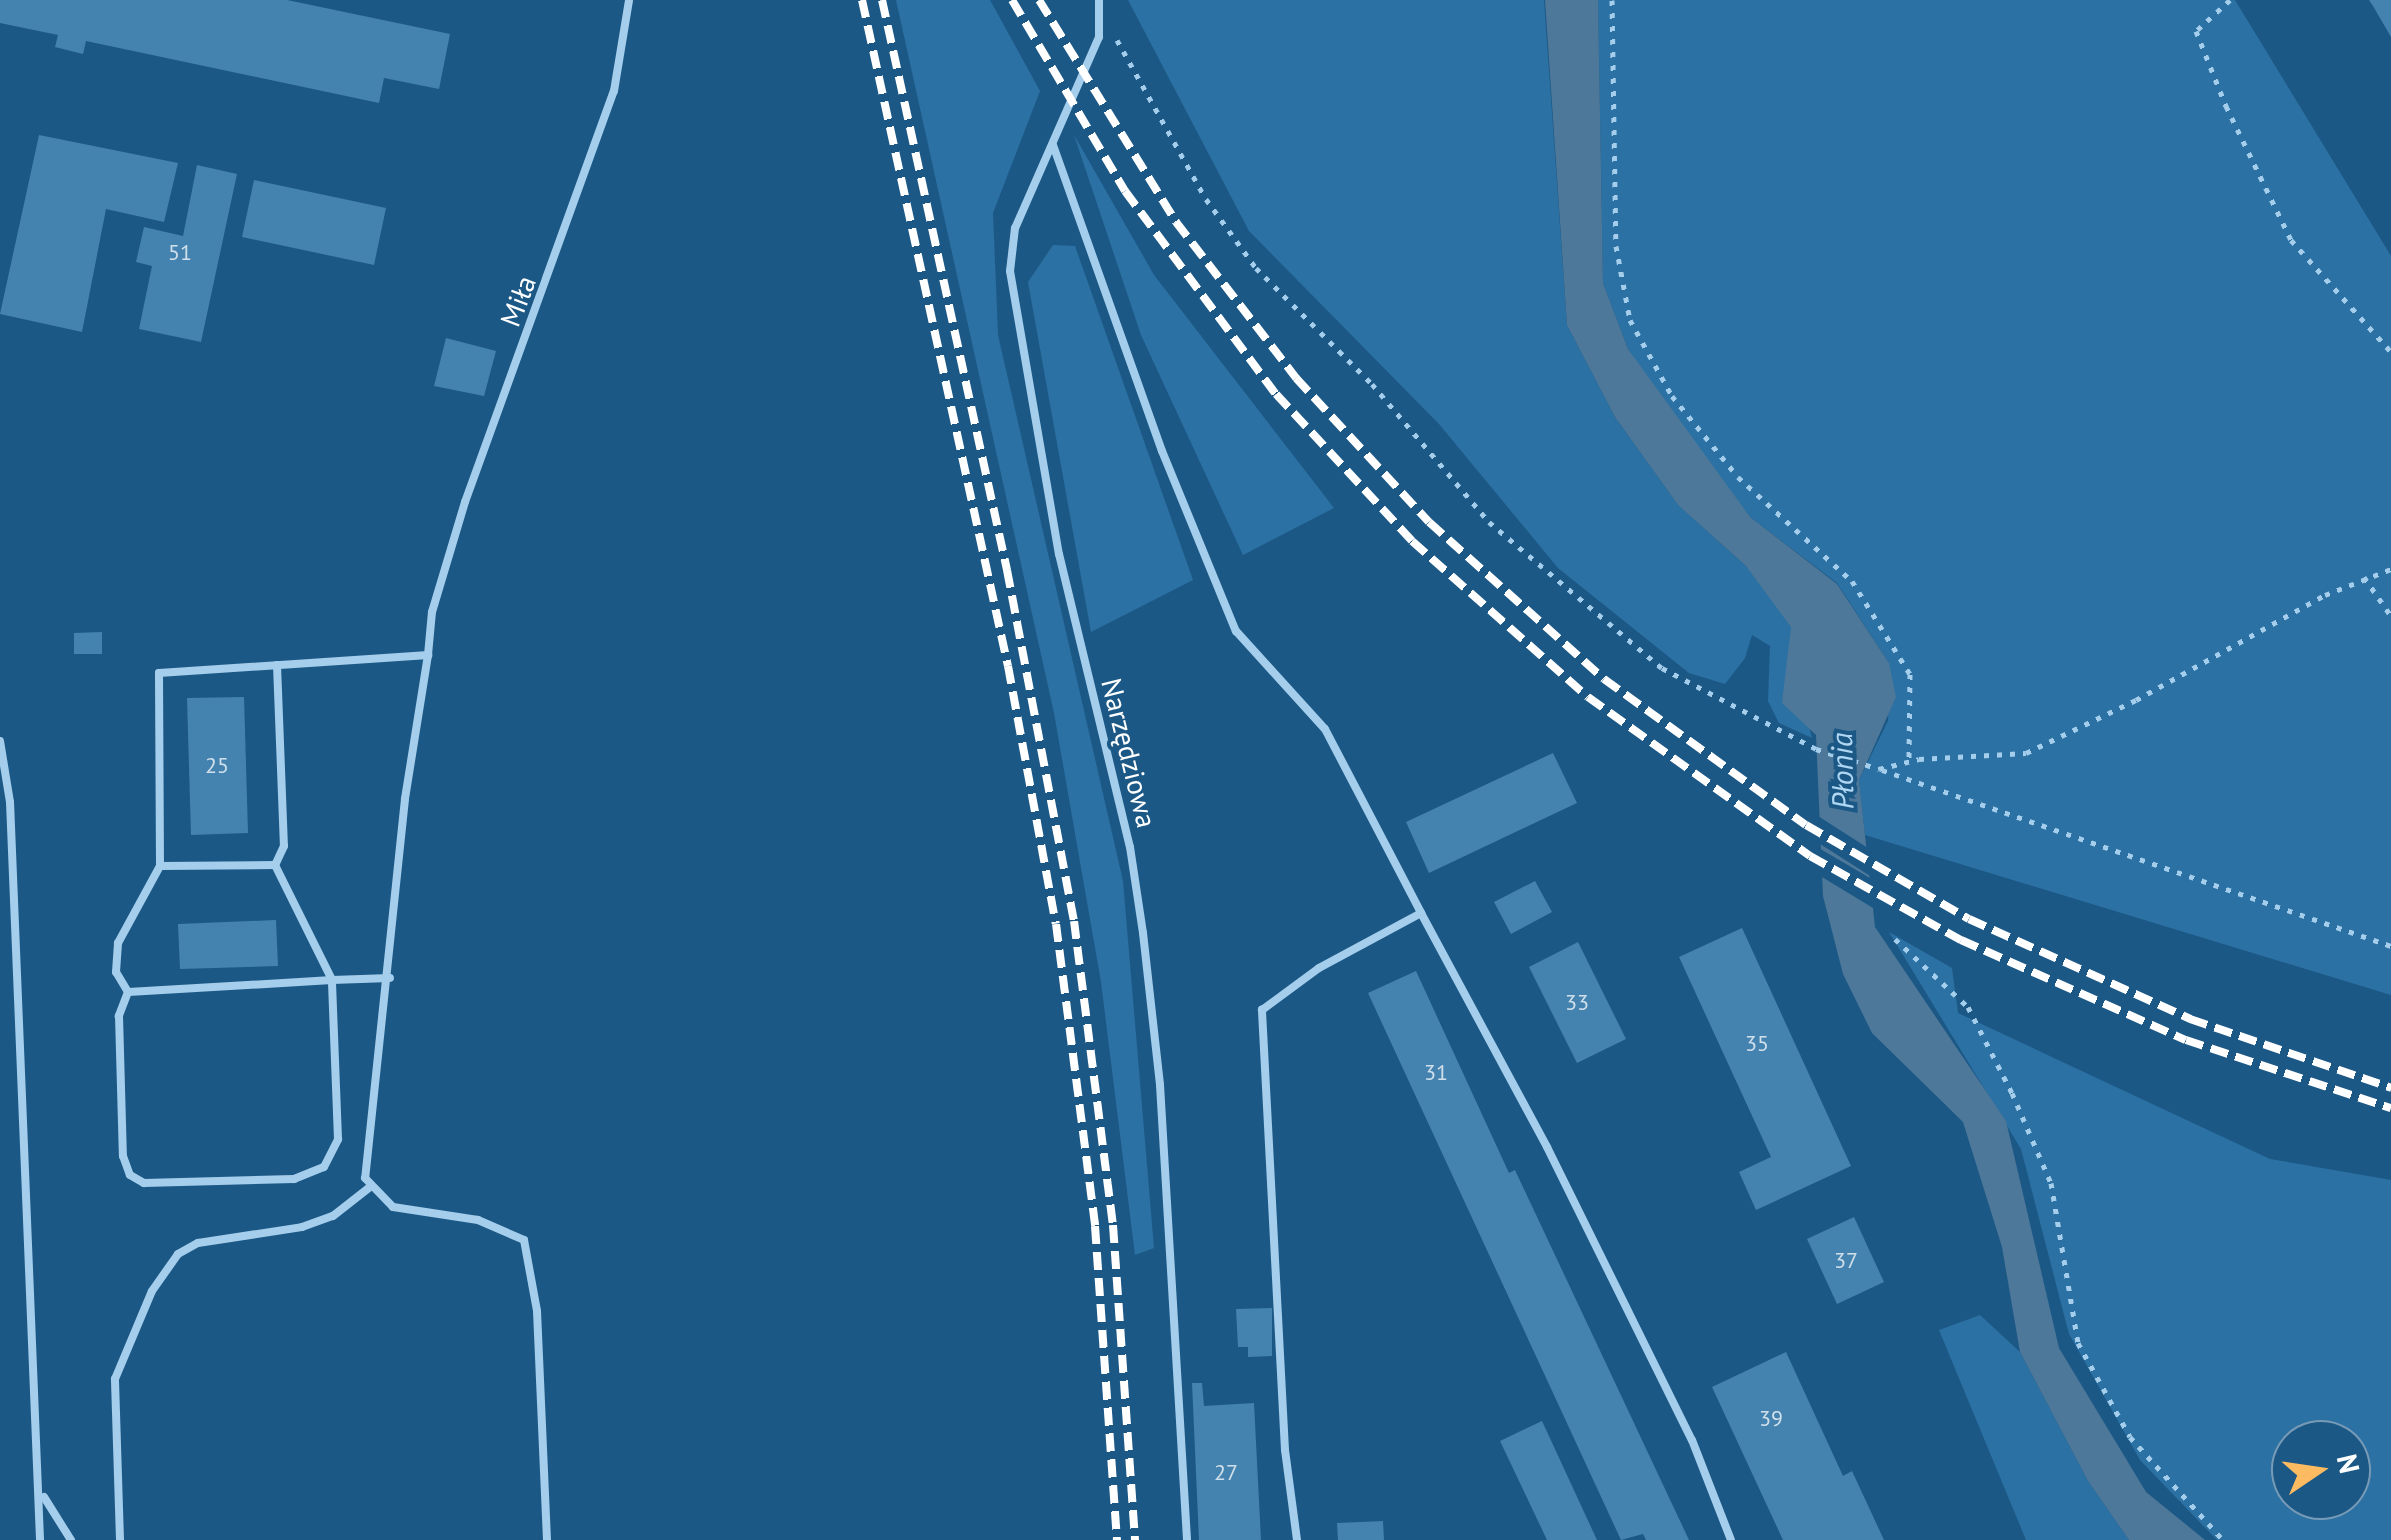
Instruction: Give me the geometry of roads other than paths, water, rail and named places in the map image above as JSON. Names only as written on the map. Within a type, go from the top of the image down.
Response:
[{"type":"lane","name":"Miła","points":[[370,1187],[370,1118],[390,978],[405,800],[432,612],[465,502],[608,109],[629,0]]},
{"type":"lane","name":"Narzędziowa","points":[[1099,0],[1102,23],[1054,145],[1015,228],[1011,289],[1059,554],[1130,847],[1143,934],[1160,1085],[1187,1540]]},
{"type":"lane","points":[[1054,145],[1162,451],[1236,631],[1324,729],[1658,1371],[1731,1540]]},
{"type":"lane","points":[[128,992],[116,972],[118,942],[160,866],[158,673],[428,655]]},
{"type":"lane","points":[[274,864],[284,846],[277,665]]},
{"type":"lane","points":[[0,741],[10,802],[42,1495],[40,1540]]},
{"type":"lane","points":[[160,866],[274,864]]},
{"type":"lane","points":[[128,992],[119,1016],[123,1156],[130,1175],[144,1183],[294,1179],[324,1166],[338,1140],[332,980],[274,864]]},
{"type":"lane","points":[[1296,1540],[1284,1450],[1262,1010],[1319,968],[1421,914]]},
{"type":"lane","points":[[128,992],[390,978]]},
{"type":"lane","points":[[120,1540],[115,1379],[152,1291],[178,1254],[198,1243],[302,1227],[334,1216],[370,1187],[393,1207],[478,1220],[524,1240],[537,1311],[547,1540]]},
{"type":"lane","points":[[42,1495],[71,1540]]},
{"type":"water","name":"Płonia","points":[[1545,0],[1598,0],[1603,283],[1628,349],[1750,517],[1837,584],[1889,663],[1896,697],[1859,780],[1875,927],[2006,1121],[2059,1348],[2146,1492],[2205,1540],[2129,1540],[2088,1481],[2020,1352],[2002,1247],[1963,1122],[1872,1033],[1843,974],[1823,896],[1816,735],[1782,703],[1791,627],[1746,566],[1678,505],[1615,417],[1567,325]]},
{"type":"railway","points":[[862,0],[1008,666],[1056,924],[1095,1226],[1117,1540]]},
{"type":"railway","points":[[882,0],[1007,570],[1074,921],[1113,1225],[1135,1540]]},
{"type":"railway","points":[[1012,0],[1125,191],[1276,394],[1412,541],[1588,697],[1810,856],[1961,940],[2186,1040],[2391,1108]]},
{"type":"railway","points":[[1039,0],[1176,222],[1296,378],[1429,522],[1604,679],[1806,825],[1969,919],[2190,1019],[2391,1088]]}]
